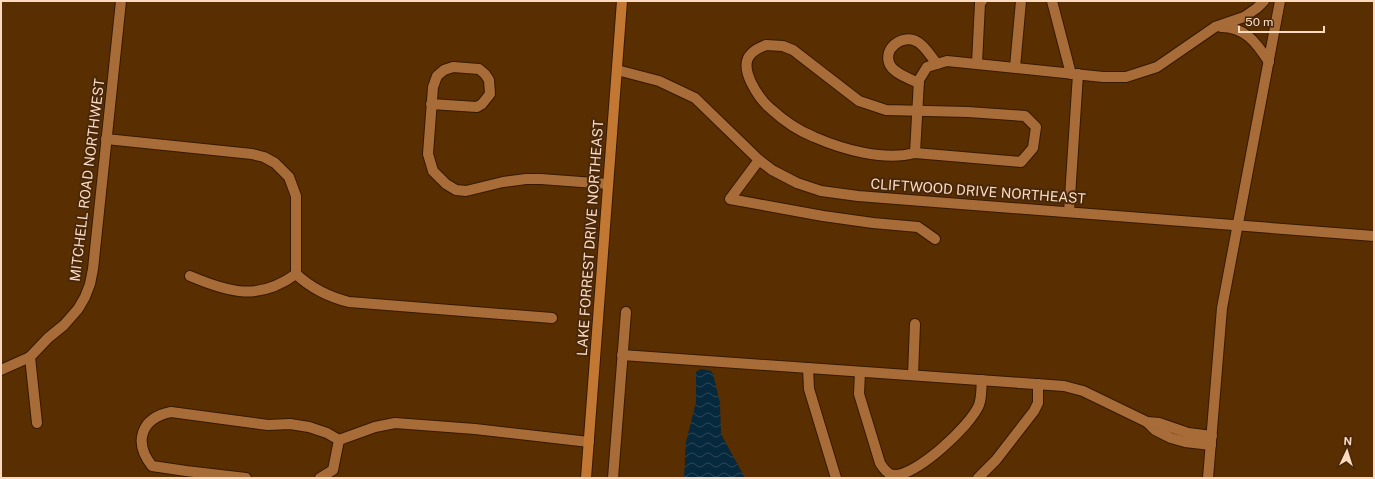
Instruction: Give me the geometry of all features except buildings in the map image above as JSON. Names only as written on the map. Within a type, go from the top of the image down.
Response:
[{"type":"street","name":"MITCHELL ROAD NORTHWEST","points":[[1,370],[30,357],[78,309],[90,284],[93,269],[121,1]]},
{"type":"street","name":"LAKE FORREST DRIVE NORTHEAST","points":[[586,478],[622,1]]},
{"type":"street","points":[[976,63],[980,3],[982,1]]},
{"type":"street","points":[[1015,67],[1021,1]]},
{"type":"street","points":[[1052,1],[1075,74],[1069,212]]},
{"type":"street","points":[[915,153],[919,80],[928,67],[947,60],[1103,77],[1126,77],[1157,67],[1214,27],[1244,17],[1264,1]]},
{"type":"street","points":[[1208,478],[1222,308],[1280,1]]},
{"type":"street","points":[[1214,27],[1231,27],[1244,32],[1254,42],[1268,62]]},
{"type":"street","points":[[919,83],[909,79],[891,66],[888,58],[890,49],[896,43],[909,39],[915,40],[920,43],[937,64]]},
{"type":"street","points":[[766,45],[783,46],[792,50],[860,101],[886,110],[918,110],[1025,116],[1036,127],[1033,148],[1021,162],[915,153],[902,157],[854,151],[814,137],[790,124],[770,109],[757,94],[747,73],[746,64],[749,55],[757,49],[766,45]]},
{"type":"street","points":[[431,104],[477,107],[482,104],[490,94],[489,80],[479,69],[453,67],[444,70],[437,76],[433,87],[431,104],[428,154],[433,171],[446,184],[456,190],[466,191],[502,182],[526,179],[608,184]]},
{"type":"street","name":"CLIFTWOOD DRIVE NORTHEAST","points":[[617,70],[659,81],[695,98],[759,160],[772,170],[796,183],[821,191],[844,195],[1374,236]]},
{"type":"street","points":[[106,139],[252,154],[264,157],[275,163],[289,177],[296,196],[296,274],[306,283],[321,292],[349,302],[552,318]]},
{"type":"street","points":[[759,160],[730,199],[823,216],[873,223],[918,227],[935,239]]},
{"type":"street","points":[[190,276],[209,284],[235,291],[248,292],[275,288],[285,283],[296,274]]},
{"type":"street","points":[[613,478],[626,312]]},
{"type":"street","points":[[913,375],[915,324]]},
{"type":"street","points":[[622,355],[1064,386],[1077,389],[1146,422],[1155,430],[1171,438],[1185,442],[1211,441]]},
{"type":"street","points":[[30,357],[37,423]]},
{"type":"street","points":[[808,368],[809,389],[836,478]]},
{"type":"street","points":[[860,372],[859,394],[880,463],[886,471],[894,475],[907,472],[928,459],[952,439],[977,408],[980,399],[982,380]]},
{"type":"street","points":[[978,478],[996,460],[1036,408],[1038,384]]},
{"type":"street","points":[[246,478],[152,466],[144,452],[142,444],[146,426],[153,418],[171,412],[268,425],[290,424],[309,427],[344,438],[375,427],[395,423],[475,429],[589,442]]},
{"type":"street","points":[[320,478],[333,470],[344,438]]},
{"type":"water","points":[[701,369],[711,371],[713,374],[720,403],[721,434],[745,478],[684,478],[686,442],[696,402],[696,372]]}]
